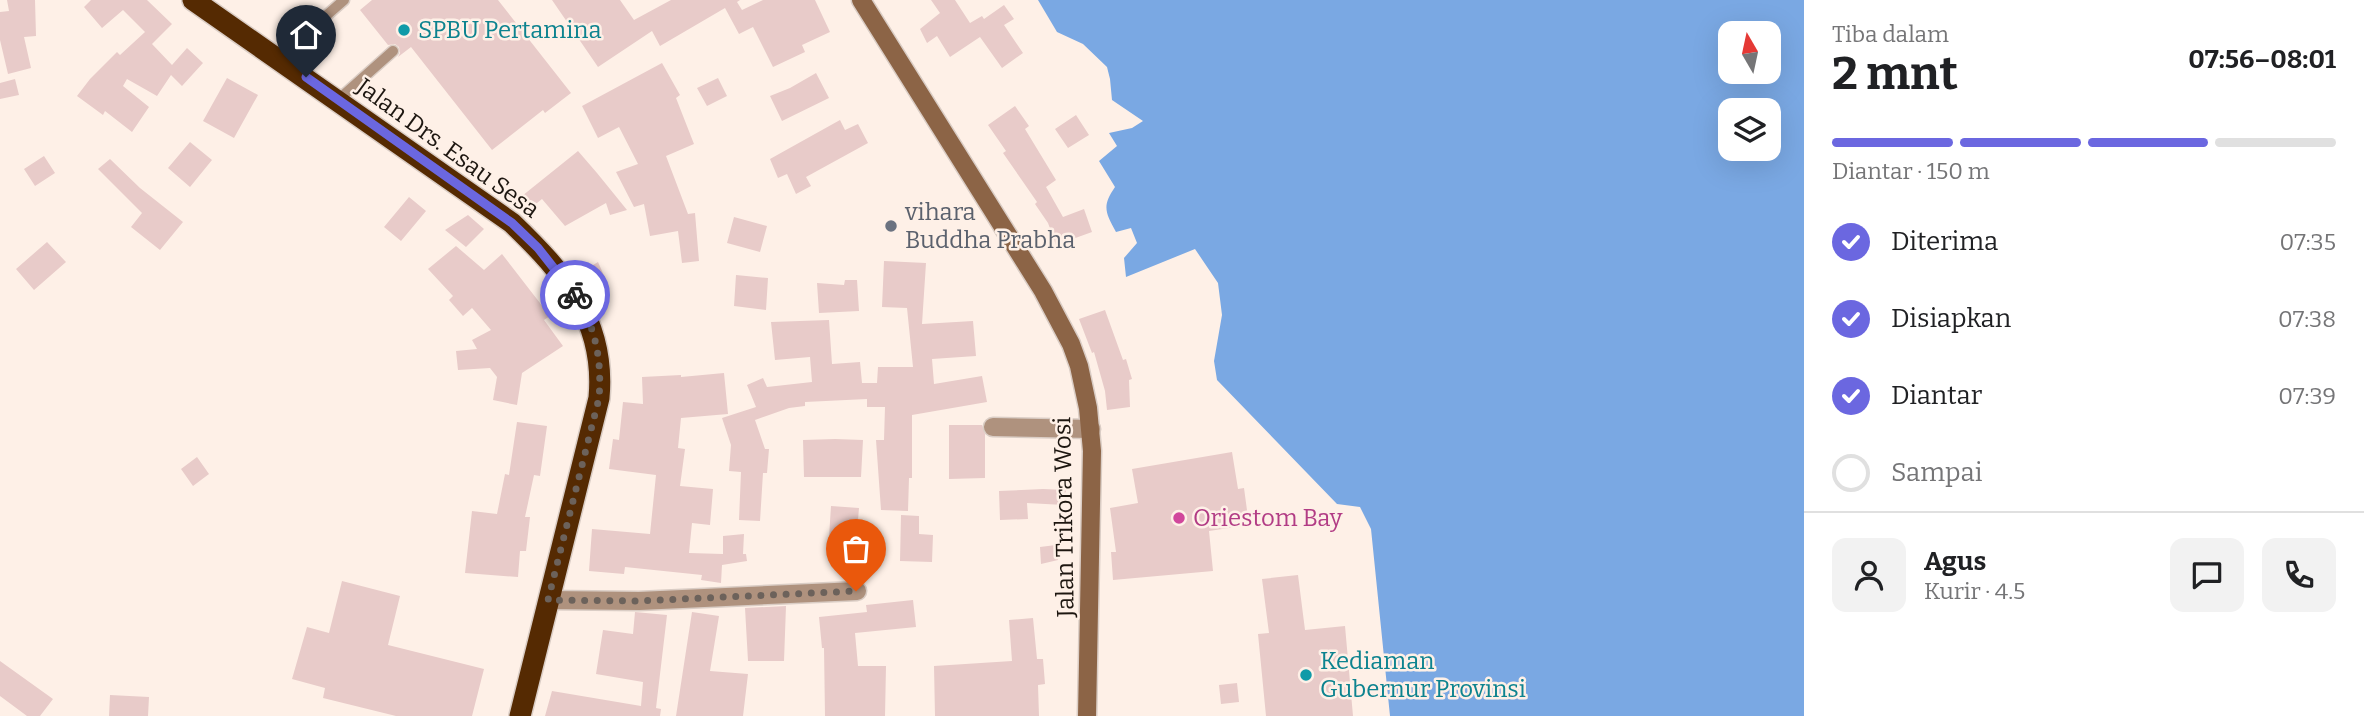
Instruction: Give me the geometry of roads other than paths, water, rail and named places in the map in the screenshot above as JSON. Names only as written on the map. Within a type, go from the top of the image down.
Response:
[{"type":"highway","name":"Jalan Drs. Esau Sesa","points":[[193,0],[512,223],[538,248],[578,299],[593,332],[600,364],[598,406],[520,716]]},
{"type":"street","name":"Jalan Trikora Wosi","points":[[861,0],[1043,290],[1075,354],[1091,429],[1092,525],[1087,716]]},
{"type":"street","points":[[993,427],[1091,429]]},
{"type":"street","points":[[548,600],[639,601],[856,591]]},
{"type":"lane","points":[[278,58],[344,0]]},
{"type":"lane","points":[[338,100],[393,51]]},
{"type":"water","points":[[1038,0],[1804,0],[1804,716],[1390,716],[1371,529],[1360,507],[1337,504],[1217,380],[1214,361],[1222,315],[1218,283],[1195,249],[1126,277],[1124,258],[1137,243],[1131,228],[1116,232],[1109,219],[1106,209],[1115,187],[1099,161],[1117,146],[1109,133],[1132,128],[1143,121],[1112,100],[1107,67],[1083,44],[1057,32]]},
{"type":"place","name":"SPBU Pertamina","points":[[404,30]]},
{"type":"place","name":"vihara Buddha Prabha","points":[[891,226]]},
{"type":"place","name":"Oriestom Bay","points":[[1179,518]]},
{"type":"place","name":"Kediaman Gubernur Provinsi","points":[[1306,675]]}]
